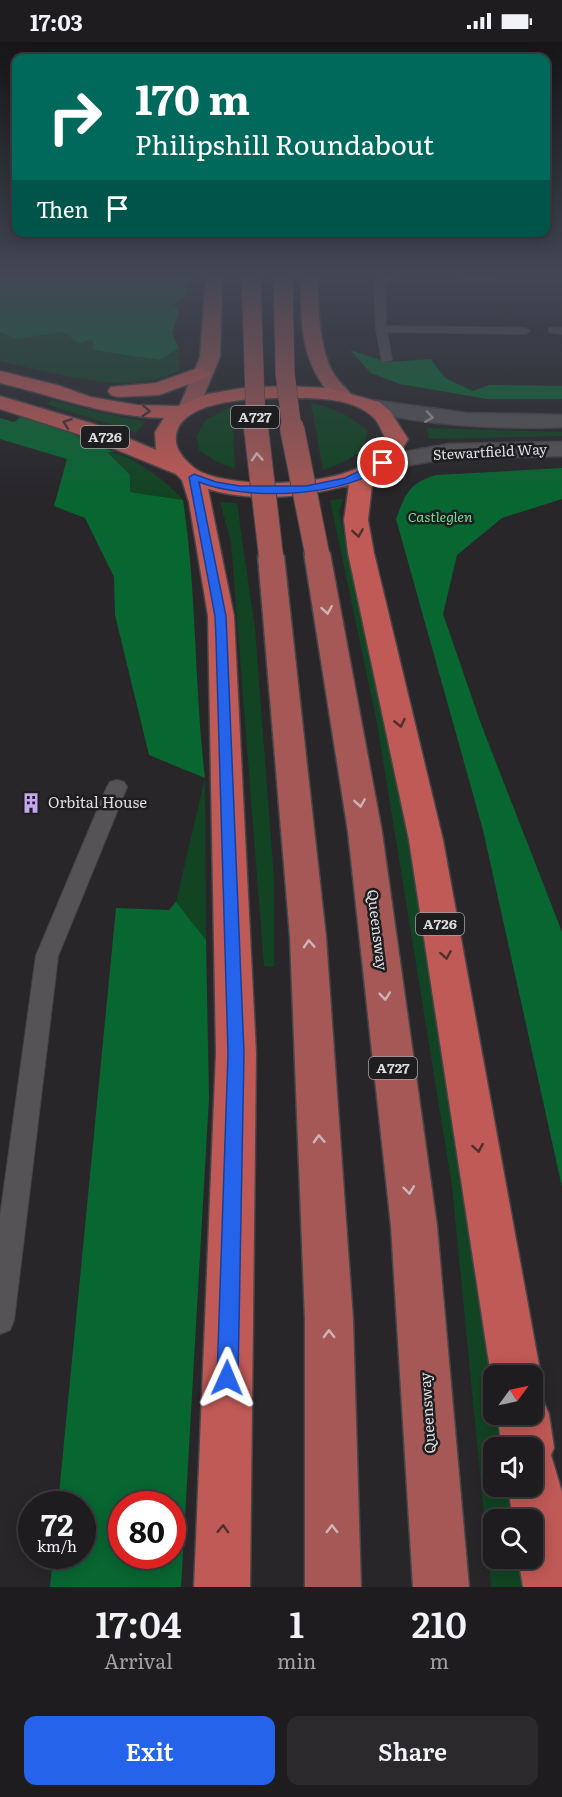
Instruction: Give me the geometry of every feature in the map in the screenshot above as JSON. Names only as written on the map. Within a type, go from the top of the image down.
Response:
[{"type":"highway","name":"A726","points":[[50,389],[150,390],[180,383],[201,373]]},
{"type":"highway","name":"A726","points":[[0,377],[50,389],[87,402],[137,411],[185,410],[224,397],[270,392],[300,392],[343,397],[371,406],[393,426],[396,441],[392,453],[373,469],[333,484],[306,489],[272,490],[214,485],[86,429],[0,402]]},
{"type":"highway","points":[[185,410],[169,425],[165,444],[170,457],[187,472],[221,616],[236,1053],[222,1587]]},
{"type":"highway","name":"A726","points":[[373,469],[356,520],[361,553],[426,840],[514,1365]]},
{"type":"highway","points":[[536,1497],[551,1587]]},
{"type":"main road","points":[[185,410],[210,357],[210,349]]},
{"type":"main road","name":"A727","points":[[251,349],[259,482],[271,556],[308,937],[329,1320],[333,1587]]},
{"type":"main road","name":"Queensway","points":[[284,349],[294,437],[337,663],[365,832],[414,1226],[441,1587]]},
{"type":"main road","points":[[314,349],[314,355],[330,386],[343,397]]},
{"type":"street","name":"Stewartfield Way","points":[[371,406],[469,421],[562,421]]},
{"type":"street","name":"Stewartfield Way","points":[[373,469],[449,451],[562,448]]},
{"type":"lane","points":[[384,349],[386,360]]},
{"type":"lane","points":[[0,1320],[47,956],[117,787]]},
{"type":"green space","points":[[0,349],[94,349],[158,360],[179,349],[179,370],[160,378],[138,382],[91,380],[0,361]]},
{"type":"green space","points":[[93,349],[177,349],[159,360]]},
{"type":"green space","points":[[350,350],[386,362],[431,359],[445,378],[473,391],[489,385],[562,386],[562,399],[487,399],[400,384],[371,373]]},
{"type":"green space","points":[[52,400],[105,414],[145,421],[137,433],[46,404]]},
{"type":"green space","points":[[311,403],[341,413],[367,430],[366,439],[359,452],[346,461],[323,470]]},
{"type":"green space","points":[[232,406],[235,469],[217,462],[199,450],[196,436],[206,420]]},
{"type":"green space","points":[[21,417],[70,433],[114,452],[107,452],[130,475],[130,492],[183,500],[191,569],[205,778],[149,755],[115,615],[114,577],[85,518],[54,506],[67,459],[0,439],[0,418],[14,422]]},
{"type":"green space","points":[[427,428],[562,432],[562,436],[429,439]]},
{"type":"green space","points":[[107,452],[116,453],[137,463],[168,485],[183,500],[130,492]]},
{"type":"green space","name":"Castleglen","points":[[562,468],[562,499],[502,518],[457,555],[443,614],[481,724],[562,932],[562,1187],[483,830],[396,519],[410,490],[420,482],[436,475]]},
{"type":"green space","points":[[343,499],[339,512],[410,836],[460,1139],[491,1365],[483,1365],[483,1425],[500,1425],[501,1437],[483,1437],[483,1497],[510,1497],[511,1509],[483,1509],[452,1186],[377,723],[330,500]]},
{"type":"green space","points":[[220,502],[237,503],[255,629],[274,879],[274,967],[264,966],[231,542]]},
{"type":"green space","points":[[205,778],[206,940],[176,902]]},
{"type":"green space","points":[[176,902],[206,940],[209,1098],[186,1500],[186,1491],[108,1491],[108,1569],[182,1569],[181,1587],[50,1587],[52,1569],[96,1569],[96,1491],[59,1491],[116,908],[169,910]]},
{"type":"green space","points":[[489,1569],[519,1569],[522,1587],[491,1587]]},
{"type":"place","name":"Orbital House","points":[[31,803]]},
{"type":"route","points":[[227,1378],[236,1053],[222,639],[221,616],[201,502],[194,477],[214,485],[240,489],[306,489],[348,480],[383,463]]}]
